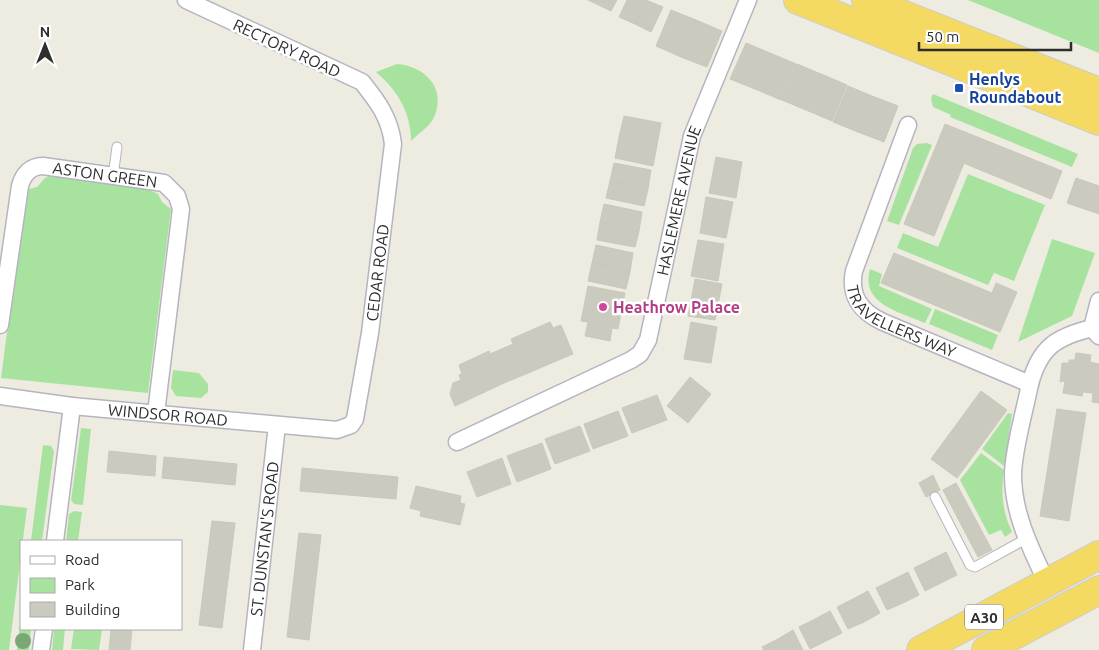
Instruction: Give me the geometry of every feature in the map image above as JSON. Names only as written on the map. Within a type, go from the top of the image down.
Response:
[{"type":"highway","points":[[798,0],[1099,121]]},
{"type":"highway","points":[[866,0],[1099,92]]},
{"type":"highway","name":"A30","points":[[921,650],[1099,555]]},
{"type":"highway","name":"A30","points":[[986,650],[1099,590]]},
{"type":"street","name":"RECTORY ROAD","points":[[186,0],[362,82],[381,106]]},
{"type":"street","name":"HASLEMERE AVENUE","points":[[457,442],[640,354],[648,340],[692,136],[748,0]]},
{"type":"street","name":"CEDAR ROAD","points":[[336,430],[351,425],[358,413],[370,333],[393,144],[389,122],[381,106]]},
{"type":"street","name":"TRAVELLERS WAY","points":[[908,125],[854,271],[852,289],[855,296],[863,310],[872,317],[1030,384]]},
{"type":"street","name":"ASTON GREEN","points":[[0,326],[20,186],[24,175],[34,167],[42,166],[164,183],[175,192],[181,205],[156,413]]},
{"type":"street","points":[[1047,583],[1026,539],[1014,497],[1013,473],[1035,364],[1046,350],[1071,333],[1096,332],[1099,301]]},
{"type":"street","name":"WINDSOR ROAD","points":[[0,396],[72,406],[336,430]]},
{"type":"street","points":[[54,540],[72,406]]},
{"type":"street","name":"ST. DUNSTAN'S ROAD","points":[[252,650],[277,425]]},
{"type":"street","points":[[41,650],[44,630]]},
{"type":"lane","points":[[114,176],[117,147]]},
{"type":"lane","points":[[935,497],[970,565],[975,567],[1026,539]]},
{"type":"green space","points":[[968,0],[1099,0],[1099,53]]},
{"type":"green space","points":[[397,64],[423,73],[430,79],[437,95],[438,105],[433,119],[411,141],[408,121],[401,102],[390,86],[376,72]]},
{"type":"green space","points":[[933,94],[1078,154],[1072,167],[950,117],[951,115],[933,107],[931,99]]},
{"type":"green space","points":[[927,143],[932,145],[899,225],[887,221],[913,148],[917,144]]},
{"type":"green space","points":[[968,174],[1045,205],[1014,281],[994,273],[988,285],[897,248],[903,233],[938,247]]},
{"type":"green space","points":[[52,175],[147,189],[158,194],[162,202],[171,209],[148,393],[1,378],[25,194],[29,189],[37,187],[45,178]]},
{"type":"green space","points":[[1052,239],[1095,253],[1072,316],[1018,342]]},
{"type":"green space","points":[[870,269],[882,274],[879,286],[932,309],[925,323],[894,310],[876,299],[868,281]]},
{"type":"green space","points":[[935,309],[998,335],[992,350],[929,324]]},
{"type":"green space","points":[[173,370],[199,373],[208,384],[208,392],[201,398],[176,396],[171,388]]},
{"type":"green space","points":[[1008,413],[1012,414],[1004,466],[982,449]]},
{"type":"green space","points":[[81,428],[91,429],[83,505],[74,504],[71,500]]},
{"type":"green space","points":[[43,445],[51,446],[54,451],[42,540],[31,540]]},
{"type":"green space","points":[[981,453],[1004,470],[1003,502],[1012,532],[1005,537],[1001,530],[989,535],[960,480]]},
{"type":"green space","points":[[0,505],[27,508],[23,540],[20,540],[20,563],[9,650],[0,650]]},
{"type":"green space","points":[[74,511],[82,512],[78,540],[66,540],[69,514]]},
{"type":"green space","points":[[20,623],[20,630],[31,630],[29,650],[17,650]]},
{"type":"green space","points":[[54,630],[65,630],[63,650],[52,650]]},
{"type":"green space","points":[[74,630],[102,630],[99,650],[71,649]]},
{"type":"building","points":[[588,0],[617,0],[611,11]]},
{"type":"building","points":[[627,0],[646,0],[635,24],[619,17]]},
{"type":"building","points":[[646,0],[663,7],[651,32],[635,24]]},
{"type":"building","points":[[671,10],[696,20],[681,57],[656,46]]},
{"type":"building","points":[[696,20],[722,31],[707,67],[681,57]]},
{"type":"building","points":[[746,43],[770,53],[755,89],[730,79]]},
{"type":"building","points":[[770,53],[796,64],[781,100],[755,89]]},
{"type":"building","points":[[797,64],[821,74],[806,110],[782,100]]},
{"type":"building","points":[[821,74],[847,85],[832,121],[806,110]]},
{"type":"building","points":[[848,86],[872,96],[858,132],[833,122]]},
{"type":"building","points":[[872,96],[898,106],[884,142],[858,132]]},
{"type":"building","points":[[624,116],[661,123],[657,145],[619,137]]},
{"type":"building","points":[[945,124],[1062,171],[1051,199],[934,151]]},
{"type":"building","points":[[619,137],[657,145],[653,166],[615,158]]},
{"type":"building","points":[[934,151],[964,163],[934,236],[904,224]]},
{"type":"building","points":[[716,157],[742,162],[736,198],[709,193]]},
{"type":"building","points":[[614,163],[651,170],[648,189],[610,181]]},
{"type":"building","points":[[1076,178],[1099,186],[1099,214],[1067,203]]},
{"type":"building","points":[[610,181],[648,189],[644,206],[606,198]]},
{"type":"building","points":[[706,197],[733,202],[726,238],[700,233]]},
{"type":"building","points":[[604,204],[642,212],[639,231],[600,222]]},
{"type":"building","points":[[600,222],[639,231],[635,247],[597,240]]},
{"type":"building","points":[[698,240],[724,244],[718,281],[691,276]]},
{"type":"building","points":[[596,245],[633,253],[630,272],[592,263]]},
{"type":"building","points":[[894,253],[992,293],[996,283],[1017,292],[1000,332],[881,283]]},
{"type":"building","points":[[592,263],[630,272],[626,289],[588,281]]},
{"type":"building","points":[[695,279],[722,284],[715,320],[688,316]]},
{"type":"building","name":"Heathrow Palace","points":[[588,286],[625,293],[618,329],[612,328],[610,341],[585,336],[588,322],[581,321]]},
{"type":"building","points":[[550,322],[553,328],[561,325],[573,354],[549,364],[534,329]]},
{"type":"building","points":[[691,322],[717,327],[711,363],[684,359]]},
{"type":"building","points":[[534,329],[549,364],[526,374],[511,339]]},
{"type":"building","points":[[513,344],[526,374],[504,383],[490,354]]},
{"type":"building","points":[[489,351],[504,383],[455,406],[450,394],[453,383],[461,380],[459,375],[462,374],[459,365]]},
{"type":"building","points":[[1076,353],[1091,355],[1090,362],[1099,364],[1099,403],[1092,402],[1093,393],[1083,392],[1082,396],[1063,393],[1065,381],[1060,382],[1062,363],[1069,363],[1069,360],[1075,360]]},
{"type":"building","points":[[690,377],[711,394],[688,423],[667,406]]},
{"type":"building","points":[[981,391],[1007,410],[957,478],[931,459]]},
{"type":"building","points":[[657,395],[667,420],[632,433],[622,408]]},
{"type":"building","points":[[1057,409],[1086,413],[1069,521],[1040,516]]},
{"type":"building","points":[[618,411],[628,436],[593,449],[584,424]]},
{"type":"building","points":[[580,426],[590,451],[555,464],[545,439]]},
{"type":"building","points":[[542,443],[551,469],[517,482],[507,456]]},
{"type":"building","points":[[109,451],[156,456],[155,476],[107,472]]},
{"type":"building","points":[[164,457],[237,464],[235,485],[162,478]]},
{"type":"building","points":[[502,458],[511,484],[477,497],[467,472]]},
{"type":"building","points":[[302,468],[398,477],[396,499],[300,491]]},
{"type":"building","points":[[933,475],[940,490],[926,497],[919,483]]},
{"type":"building","points":[[956,483],[992,550],[978,557],[943,490]]},
{"type":"building","points":[[416,486],[461,496],[460,503],[465,504],[460,525],[420,516],[421,511],[410,508]]},
{"type":"building","points":[[212,521],[235,523],[222,628],[199,625]]},
{"type":"building","points":[[299,533],[321,535],[309,640],[287,637]]},
{"type":"building","points":[[946,552],[957,575],[941,583],[930,560]]},
{"type":"building","points":[[930,560],[941,583],[925,591],[914,568]]},
{"type":"building","points":[[908,572],[919,595],[903,603],[892,580]]},
{"type":"building","points":[[892,580],[903,603],[887,610],[876,588]]},
{"type":"building","points":[[868,591],[880,613],[864,622],[853,599]]},
{"type":"building","points":[[853,599],[864,622],[848,629],[837,607]]},
{"type":"building","points":[[830,611],[842,633],[826,641],[815,619]]},
{"type":"building","points":[[815,619],[826,641],[810,649],[799,627]]},
{"type":"building","points":[[111,630],[132,630],[130,650],[109,650]]},
{"type":"building","points":[[793,630],[803,650],[783,650],[778,639]]},
{"type":"building","points":[[778,639],[783,650],[764,650],[762,647]]},
{"type":"place","name":"Henlys Roundabout","points":[[959,88]]},
{"type":"place","name":"Heathrow Palace","points":[[603,307]]}]
